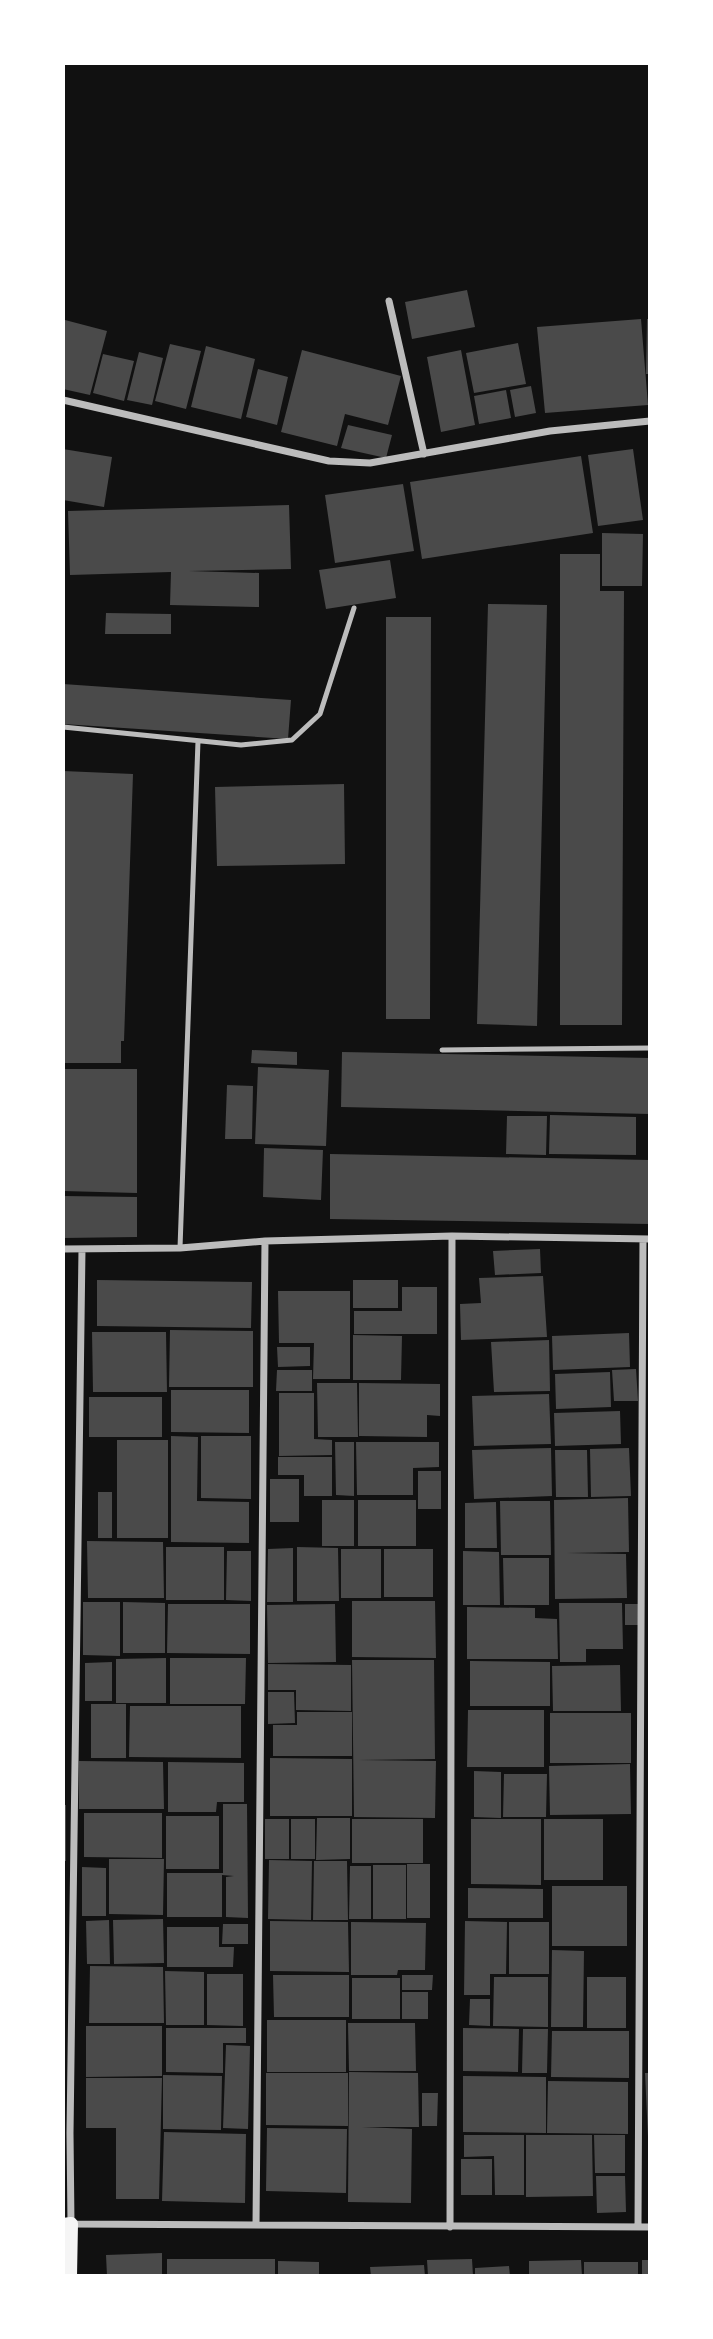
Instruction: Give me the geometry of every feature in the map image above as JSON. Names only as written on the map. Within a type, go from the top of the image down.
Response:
[{"type":"main road","points":[[67,2225],[70,2276]]},
{"type":"street","points":[[389,301],[424,454]]},
{"type":"street","points":[[63,400],[329,461],[370,463],[550,431],[650,421]]},
{"type":"street","points":[[450,2227],[452,1236]]},
{"type":"street","points":[[63,1249],[180,1248],[265,1241],[452,1236],[647,1239],[638,2227]]},
{"type":"street","points":[[256,2225],[265,1241]]},
{"type":"street","points":[[82,1249],[67,2225],[650,2227]]},
{"type":"lane","points":[[63,727],[241,745],[292,740],[320,714],[354,608]]},
{"type":"lane","points":[[180,1248],[198,741]]},
{"type":"lane","points":[[442,1050],[650,1048]]},
{"type":"building","points":[[467,290],[475,327],[412,339],[405,302]]},
{"type":"building","points":[[641,319],[648,405],[545,413],[537,327]]},
{"type":"building","points":[[647,319],[650,319],[650,374],[646,374]]},
{"type":"building","points":[[65,320],[107,331],[90,395],[63,389]]},
{"type":"building","points":[[518,343],[526,384],[474,393],[466,353]]},
{"type":"building","points":[[170,344],[201,351],[186,409],[155,401]]},
{"type":"building","points":[[206,346],[255,359],[241,419],[191,407]]},
{"type":"building","points":[[302,350],[401,376],[388,425],[345,414],[337,446],[281,432]]},
{"type":"building","points":[[461,350],[475,425],[441,432],[427,357]]},
{"type":"building","points":[[139,352],[163,358],[152,405],[127,400]]},
{"type":"building","points":[[103,354],[134,361],[124,401],[93,393]]},
{"type":"building","points":[[258,369],[288,377],[277,425],[246,417]]},
{"type":"building","points":[[531,386],[536,413],[515,417],[510,390]]},
{"type":"building","points":[[506,390],[511,418],[479,424],[474,396]]},
{"type":"building","points":[[348,425],[392,435],[386,458],[341,448]]},
{"type":"building","points":[[63,449],[112,457],[104,507],[63,500]]},
{"type":"building","points":[[633,449],[643,520],[598,526],[588,455]]},
{"type":"building","points":[[581,456],[593,533],[422,559],[410,482]]},
{"type":"building","points":[[403,484],[414,551],[335,563],[325,495]]},
{"type":"building","points":[[289,505],[291,569],[189,571],[259,573],[259,607],[170,605],[171,572],[70,575],[68,511]]},
{"type":"building","points":[[602,533],[643,534],[642,586],[602,586]]},
{"type":"building","points":[[560,554],[600,554],[600,591],[624,591],[622,1025],[560,1025]]},
{"type":"building","points":[[390,560],[396,598],[326,609],[319,570]]},
{"type":"building","points":[[488,604],[547,605],[537,1026],[477,1024]]},
{"type":"building","points":[[106,613],[171,614],[171,634],[105,634]]},
{"type":"building","points":[[386,617],[431,617],[430,1019],[386,1019]]},
{"type":"building","points":[[63,684],[291,700],[288,739],[63,724]]},
{"type":"building","points":[[63,771],[133,774],[121,1063],[63,1063]]},
{"type":"building","points":[[344,784],[345,864],[217,866],[215,787]]},
{"type":"building","points":[[252,1050],[297,1052],[297,1065],[251,1063]]},
{"type":"building","points":[[342,1052],[650,1058],[650,1114],[341,1107]]},
{"type":"building","points":[[258,1067],[329,1070],[326,1146],[255,1144]]},
{"type":"building","points":[[63,1069],[137,1069],[137,1193],[63,1191]]},
{"type":"building","points":[[227,1085],[253,1086],[252,1139],[225,1139]]},
{"type":"building","points":[[550,1115],[636,1117],[636,1155],[549,1154]]},
{"type":"building","points":[[507,1116],[547,1116],[546,1155],[506,1154]]},
{"type":"building","points":[[264,1148],[323,1150],[321,1200],[263,1197]]},
{"type":"building","points":[[330,1154],[650,1160],[650,1224],[330,1219]]},
{"type":"building","points":[[63,1196],[137,1197],[137,1237],[63,1238]]},
{"type":"building","points":[[540,1249],[541,1273],[495,1275],[493,1251]]},
{"type":"building","points":[[543,1276],[547,1337],[461,1340],[460,1304],[481,1303],[479,1278]]},
{"type":"building","points":[[97,1280],[252,1282],[251,1328],[97,1326]]},
{"type":"building","points":[[353,1280],[398,1280],[398,1308],[353,1308]]},
{"type":"building","points":[[402,1287],[437,1287],[437,1334],[354,1334],[354,1311],[402,1311]]},
{"type":"building","points":[[278,1291],[350,1291],[350,1379],[313,1379],[314,1343],[279,1343]]},
{"type":"building","points":[[170,1330],[253,1331],[253,1387],[169,1387]]},
{"type":"building","points":[[92,1332],[166,1332],[167,1392],[93,1392]]},
{"type":"building","points":[[629,1333],[630,1367],[553,1370],[552,1336]]},
{"type":"building","points":[[353,1335],[402,1336],[401,1380],[353,1380]]},
{"type":"building","points":[[549,1340],[550,1391],[494,1392],[491,1342]]},
{"type":"building","points":[[277,1347],[310,1347],[310,1366],[278,1367]]},
{"type":"building","points":[[636,1369],[638,1401],[614,1401],[612,1370]]},
{"type":"building","points":[[277,1370],[312,1370],[312,1391],[276,1391]]},
{"type":"building","points":[[610,1372],[611,1407],[556,1409],[555,1374]]},
{"type":"building","points":[[317,1383],[357,1383],[358,1437],[318,1437]]},
{"type":"building","points":[[359,1383],[440,1384],[440,1416],[427,1415],[427,1437],[359,1436]]},
{"type":"building","points":[[171,1390],[249,1390],[249,1433],[171,1432]]},
{"type":"building","points":[[279,1393],[314,1393],[314,1439],[332,1440],[332,1455],[279,1456]]},
{"type":"building","points":[[549,1394],[551,1444],[474,1446],[472,1396]]},
{"type":"building","points":[[89,1397],[162,1397],[162,1437],[89,1437]]},
{"type":"building","points":[[620,1411],[621,1444],[555,1446],[554,1413]]},
{"type":"building","points":[[171,1436],[198,1437],[197,1501],[249,1502],[249,1543],[171,1542]]},
{"type":"building","points":[[201,1436],[251,1436],[251,1499],[201,1498]]},
{"type":"building","points":[[117,1440],[168,1440],[168,1538],[117,1538]]},
{"type":"building","points":[[335,1442],[354,1442],[354,1496],[336,1495]]},
{"type":"building","points":[[356,1442],[439,1442],[439,1467],[413,1468],[413,1495],[357,1495]]},
{"type":"building","points":[[551,1448],[552,1496],[474,1499],[472,1450]]},
{"type":"building","points":[[629,1448],[631,1496],[591,1497],[590,1449]]},
{"type":"building","points":[[555,1450],[587,1450],[588,1497],[556,1497]]},
{"type":"building","points":[[278,1457],[332,1457],[332,1496],[304,1496],[304,1475],[278,1475]]},
{"type":"building","points":[[418,1471],[441,1471],[441,1509],[418,1509]]},
{"type":"building","points":[[270,1479],[299,1479],[299,1522],[270,1522]]},
{"type":"building","points":[[98,1492],[112,1492],[112,1538],[98,1538]]},
{"type":"building","points":[[628,1498],[629,1552],[567,1553],[626,1554],[627,1598],[555,1599],[554,1500]]},
{"type":"building","points":[[322,1500],[354,1500],[354,1546],[322,1546]]},
{"type":"building","points":[[358,1500],[416,1500],[416,1546],[358,1546]]},
{"type":"building","points":[[500,1501],[550,1501],[551,1555],[501,1555]]},
{"type":"building","points":[[496,1502],[497,1548],[465,1548],[465,1503]]},
{"type":"building","points":[[87,1541],[163,1542],[164,1598],[88,1598]]},
{"type":"building","points":[[166,1547],[224,1547],[224,1600],[166,1600]]},
{"type":"building","points":[[297,1547],[338,1548],[339,1601],[297,1601]]},
{"type":"building","points":[[293,1548],[293,1602],[267,1602],[268,1549]]},
{"type":"building","points":[[341,1549],[381,1549],[381,1598],[341,1598]]},
{"type":"building","points":[[384,1549],[433,1549],[433,1597],[384,1597]]},
{"type":"building","points":[[227,1551],[251,1551],[251,1601],[226,1600]]},
{"type":"building","points":[[463,1551],[499,1552],[500,1605],[463,1605]]},
{"type":"building","points":[[503,1558],[549,1558],[549,1605],[504,1605]]},
{"type":"building","points":[[352,1601],[435,1601],[436,1658],[352,1657]]},
{"type":"building","points":[[83,1602],[120,1602],[120,1656],[83,1655]]},
{"type":"building","points":[[123,1602],[165,1603],[165,1653],[123,1653]]},
{"type":"building","points":[[559,1603],[622,1603],[623,1649],[586,1649],[586,1662],[560,1662]]},
{"type":"building","points":[[168,1604],[250,1604],[250,1654],[167,1653]]},
{"type":"building","points":[[335,1604],[336,1662],[268,1663],[267,1605]]},
{"type":"building","points":[[625,1604],[640,1604],[641,1625],[625,1625]]},
{"type":"building","points":[[467,1607],[535,1608],[535,1618],[557,1619],[558,1659],[467,1659]]},
{"type":"building","points":[[166,1658],[166,1703],[116,1703],[116,1659]]},
{"type":"building","points":[[170,1658],[246,1658],[245,1704],[170,1704]]},
{"type":"building","points":[[352,1660],[434,1660],[435,1759],[359,1760],[436,1761],[435,1818],[354,1817]]},
{"type":"building","points":[[470,1661],[550,1662],[550,1706],[470,1706]]},
{"type":"building","points":[[112,1662],[112,1701],[85,1701],[85,1663]]},
{"type":"building","points":[[268,1664],[351,1665],[351,1711],[296,1710],[296,1690],[268,1690]]},
{"type":"building","points":[[620,1665],[621,1711],[553,1711],[552,1666]]},
{"type":"building","points":[[268,1692],[294,1692],[295,1723],[268,1724]]},
{"type":"building","points":[[91,1704],[126,1704],[126,1758],[91,1758]]},
{"type":"building","points":[[130,1706],[241,1706],[241,1758],[129,1757]]},
{"type":"building","points":[[468,1710],[544,1710],[544,1767],[467,1767]]},
{"type":"building","points":[[297,1712],[352,1712],[352,1756],[273,1756],[273,1725],[297,1725]]},
{"type":"building","points":[[550,1713],[631,1713],[631,1763],[550,1763]]},
{"type":"building","points":[[270,1758],[352,1759],[352,1816],[270,1816]]},
{"type":"building","points":[[79,1761],[163,1762],[164,1809],[79,1809]]},
{"type":"building","points":[[168,1762],[244,1763],[244,1802],[217,1802],[216,1812],[168,1812]]},
{"type":"building","points":[[630,1764],[631,1814],[550,1815],[549,1766]]},
{"type":"building","points":[[474,1771],[501,1772],[501,1818],[474,1817]]},
{"type":"building","points":[[504,1774],[547,1774],[546,1817],[503,1817]]},
{"type":"building","points":[[223,1804],[247,1804],[248,1918],[226,1917],[226,1877],[234,1876],[222,1875],[222,1917],[167,1917],[167,1873],[223,1873]]},
{"type":"building","points":[[63,1805],[66,1805],[66,1861],[63,1861]]},
{"type":"building","points":[[84,1813],[162,1813],[162,1858],[84,1857]]},
{"type":"building","points":[[166,1816],[219,1816],[219,1869],[166,1869]]},
{"type":"building","points":[[317,1818],[350,1818],[350,1859],[316,1860]]},
{"type":"building","points":[[265,1819],[289,1819],[289,1859],[265,1859]]},
{"type":"building","points":[[291,1819],[315,1819],[315,1859],[291,1859]]},
{"type":"building","points":[[352,1819],[423,1819],[423,1863],[352,1863]]},
{"type":"building","points":[[471,1819],[541,1819],[541,1885],[471,1884]]},
{"type":"building","points":[[544,1819],[603,1819],[603,1880],[544,1880]]},
{"type":"building","points":[[109,1859],[164,1859],[163,1915],[109,1914]]},
{"type":"building","points":[[269,1860],[312,1861],[311,1920],[268,1919]]},
{"type":"building","points":[[314,1861],[347,1861],[348,1920],[313,1920]]},
{"type":"building","points":[[407,1864],[430,1864],[430,1918],[407,1918]]},
{"type":"building","points":[[373,1865],[406,1865],[406,1919],[373,1919]]},
{"type":"building","points":[[350,1866],[371,1866],[371,1919],[349,1919]]},
{"type":"building","points":[[82,1867],[106,1868],[106,1916],[82,1916]]},
{"type":"building","points":[[552,1886],[627,1886],[627,1946],[552,1946]]},
{"type":"building","points":[[468,1888],[543,1889],[543,1918],[468,1918]]},
{"type":"building","points":[[163,1919],[164,1963],[114,1964],[113,1920]]},
{"type":"building","points":[[109,1920],[110,1964],[87,1964],[86,1921]]},
{"type":"building","points":[[270,1921],[348,1922],[349,1972],[270,1971]]},
{"type":"building","points":[[465,1921],[507,1922],[506,1974],[490,1974],[490,1995],[464,1995]]},
{"type":"building","points":[[351,1922],[426,1923],[425,1970],[398,1970],[397,1975],[351,1975]]},
{"type":"building","points":[[509,1922],[549,1922],[549,1974],[509,1974]]},
{"type":"building","points":[[223,1924],[248,1924],[248,1944],[222,1944]]},
{"type":"building","points":[[167,1927],[219,1927],[219,1947],[234,1947],[233,1967],[167,1967]]},
{"type":"building","points":[[552,1950],[584,1951],[583,2027],[551,2027]]},
{"type":"building","points":[[90,1966],[163,1967],[164,2023],[89,2023]]},
{"type":"building","points":[[165,1971],[204,1972],[204,2025],[166,2025]]},
{"type":"building","points":[[207,1974],[243,1974],[243,2026],[207,2025]]},
{"type":"building","points":[[273,1975],[349,1975],[349,2017],[274,2017]]},
{"type":"building","points":[[402,1975],[433,1975],[432,1990],[402,1990]]},
{"type":"building","points":[[494,1977],[548,1977],[548,2027],[493,2026]]},
{"type":"building","points":[[587,1977],[626,1977],[626,2028],[587,2028]]},
{"type":"building","points":[[352,1978],[400,1978],[400,2019],[352,2019]]},
{"type":"building","points":[[402,1992],[428,1992],[428,2019],[402,2019]]},
{"type":"building","points":[[470,1999],[490,1999],[490,2026],[469,2025]]},
{"type":"building","points":[[267,2020],[346,2020],[346,2072],[267,2072]]},
{"type":"building","points":[[348,2023],[415,2023],[416,2071],[349,2071]]},
{"type":"building","points":[[86,2026],[162,2026],[162,2076],[86,2077]]},
{"type":"building","points":[[166,2028],[246,2028],[246,2043],[223,2043],[223,2073],[166,2072]]},
{"type":"building","points":[[463,2028],[519,2029],[518,2072],[463,2071]]},
{"type":"building","points":[[523,2029],[548,2029],[547,2073],[522,2073]]},
{"type":"building","points":[[552,2031],[629,2031],[629,2078],[551,2077]]},
{"type":"building","points":[[226,2045],[250,2046],[248,2129],[223,2128]]},
{"type":"building","points":[[349,2072],[418,2073],[419,2127],[362,2127],[412,2129],[411,2203],[348,2202]]},
{"type":"building","points":[[266,2073],[348,2073],[348,2126],[266,2125]]},
{"type":"building","points":[[645,2073],[650,2073],[650,2137],[648,2137]]},
{"type":"building","points":[[163,2075],[222,2076],[221,2130],[163,2129]]},
{"type":"building","points":[[463,2076],[546,2077],[546,2133],[463,2132]]},
{"type":"building","points":[[86,2078],[162,2078],[159,2199],[116,2199],[116,2128],[86,2128]]},
{"type":"building","points":[[548,2081],[628,2082],[628,2134],[547,2133]]},
{"type":"building","points":[[422,2093],[438,2093],[437,2126],[422,2126]]},
{"type":"building","points":[[267,2128],[347,2129],[346,2193],[266,2191]]},
{"type":"building","points":[[164,2132],[246,2134],[245,2203],[162,2201]]},
{"type":"building","points":[[464,2135],[524,2135],[524,2195],[495,2195],[494,2156],[464,2157]]},
{"type":"building","points":[[526,2135],[592,2135],[593,2196],[526,2197]]},
{"type":"building","points":[[594,2135],[625,2135],[625,2173],[595,2173]]},
{"type":"building","points":[[461,2159],[492,2159],[492,2195],[461,2195]]},
{"type":"building","points":[[596,2176],[625,2176],[626,2212],[597,2213]]},
{"type":"building","points":[[162,2253],[162,2276],[107,2276],[106,2255]]},
{"type":"building","points":[[167,2259],[275,2259],[275,2276],[167,2276]]},
{"type":"building","points":[[472,2259],[473,2276],[428,2276],[427,2260]]},
{"type":"building","points":[[581,2260],[582,2276],[529,2276],[529,2261]]},
{"type":"building","points":[[642,2260],[650,2260],[650,2276],[642,2276]]},
{"type":"building","points":[[278,2261],[319,2262],[319,2276],[278,2276]]},
{"type":"building","points":[[584,2262],[638,2262],[638,2276],[584,2276]]},
{"type":"building","points":[[424,2265],[425,2276],[371,2276],[370,2267]]},
{"type":"building","points":[[509,2266],[510,2276],[475,2276],[475,2268]]}]
